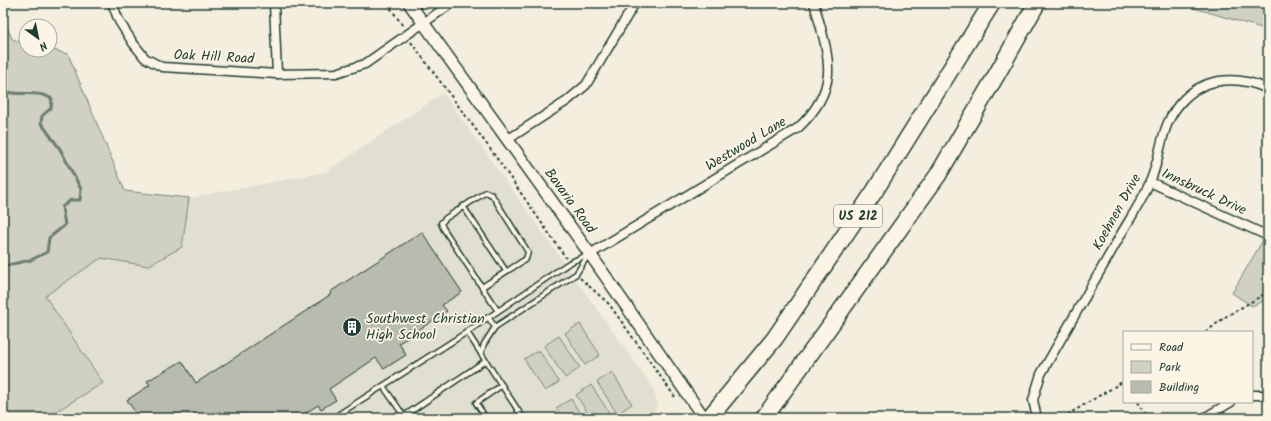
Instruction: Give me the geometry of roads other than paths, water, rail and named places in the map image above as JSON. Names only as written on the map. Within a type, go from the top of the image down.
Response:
[{"type":"highway","name":"US 212","points":[[709,418],[775,338],[874,192],[992,3]]},
{"type":"highway","name":"US 212","points":[[764,418],[938,175],[998,74],[1036,3]]},
{"type":"street","name":"Oak Hill Road","points":[[112,3],[119,22],[137,48],[145,58],[162,67],[277,74],[336,73],[350,70],[371,60],[452,3]]},
{"type":"street","points":[[274,3],[277,74]]},
{"type":"street","name":"Bavaria Road","points":[[408,3],[590,254],[704,418]]},
{"type":"street","points":[[506,140],[567,101],[586,85],[635,3]]},
{"type":"street","name":"Westwood Lane","points":[[590,254],[798,128],[810,117],[825,91],[829,75],[828,56],[814,3]]},
{"type":"street","name":"Koehnen Drive","points":[[1037,418],[1033,400],[1036,386],[1041,374],[1150,182],[1165,127],[1175,109],[1184,98],[1197,88],[1229,79],[1245,81],[1268,89]]},
{"type":"street","name":"Innsbruck Drive","points":[[1150,182],[1268,236]]},
{"type":"street","points":[[1253,395],[1268,395]]},
{"type":"street","points":[[1204,418],[1229,403]]},
{"type":"lane","points":[[482,287],[526,259],[528,252],[492,195],[484,193],[463,206],[441,223],[482,287],[498,310]]},
{"type":"lane","points":[[463,206],[506,271]]},
{"type":"lane","points":[[333,418],[467,332],[569,264],[590,254]]},
{"type":"lane","points":[[481,354],[484,344],[495,327],[576,274],[590,254]]},
{"type":"lane","points":[[488,317],[495,327]]},
{"type":"lane","points":[[467,332],[523,418]]},
{"type":"lane","points":[[383,386],[402,417],[485,361]]},
{"type":"lane","points":[[486,418],[476,403],[502,385]]},
{"type":"waterway","points":[[3,91],[9,93],[40,94],[52,99],[51,108],[42,116],[41,123],[60,149],[81,189],[80,200],[71,200],[62,207],[65,225],[49,238],[47,252],[31,260],[3,266]]},
{"type":"place","name":"Southwest Christian High School","points":[[352,327]]}]
